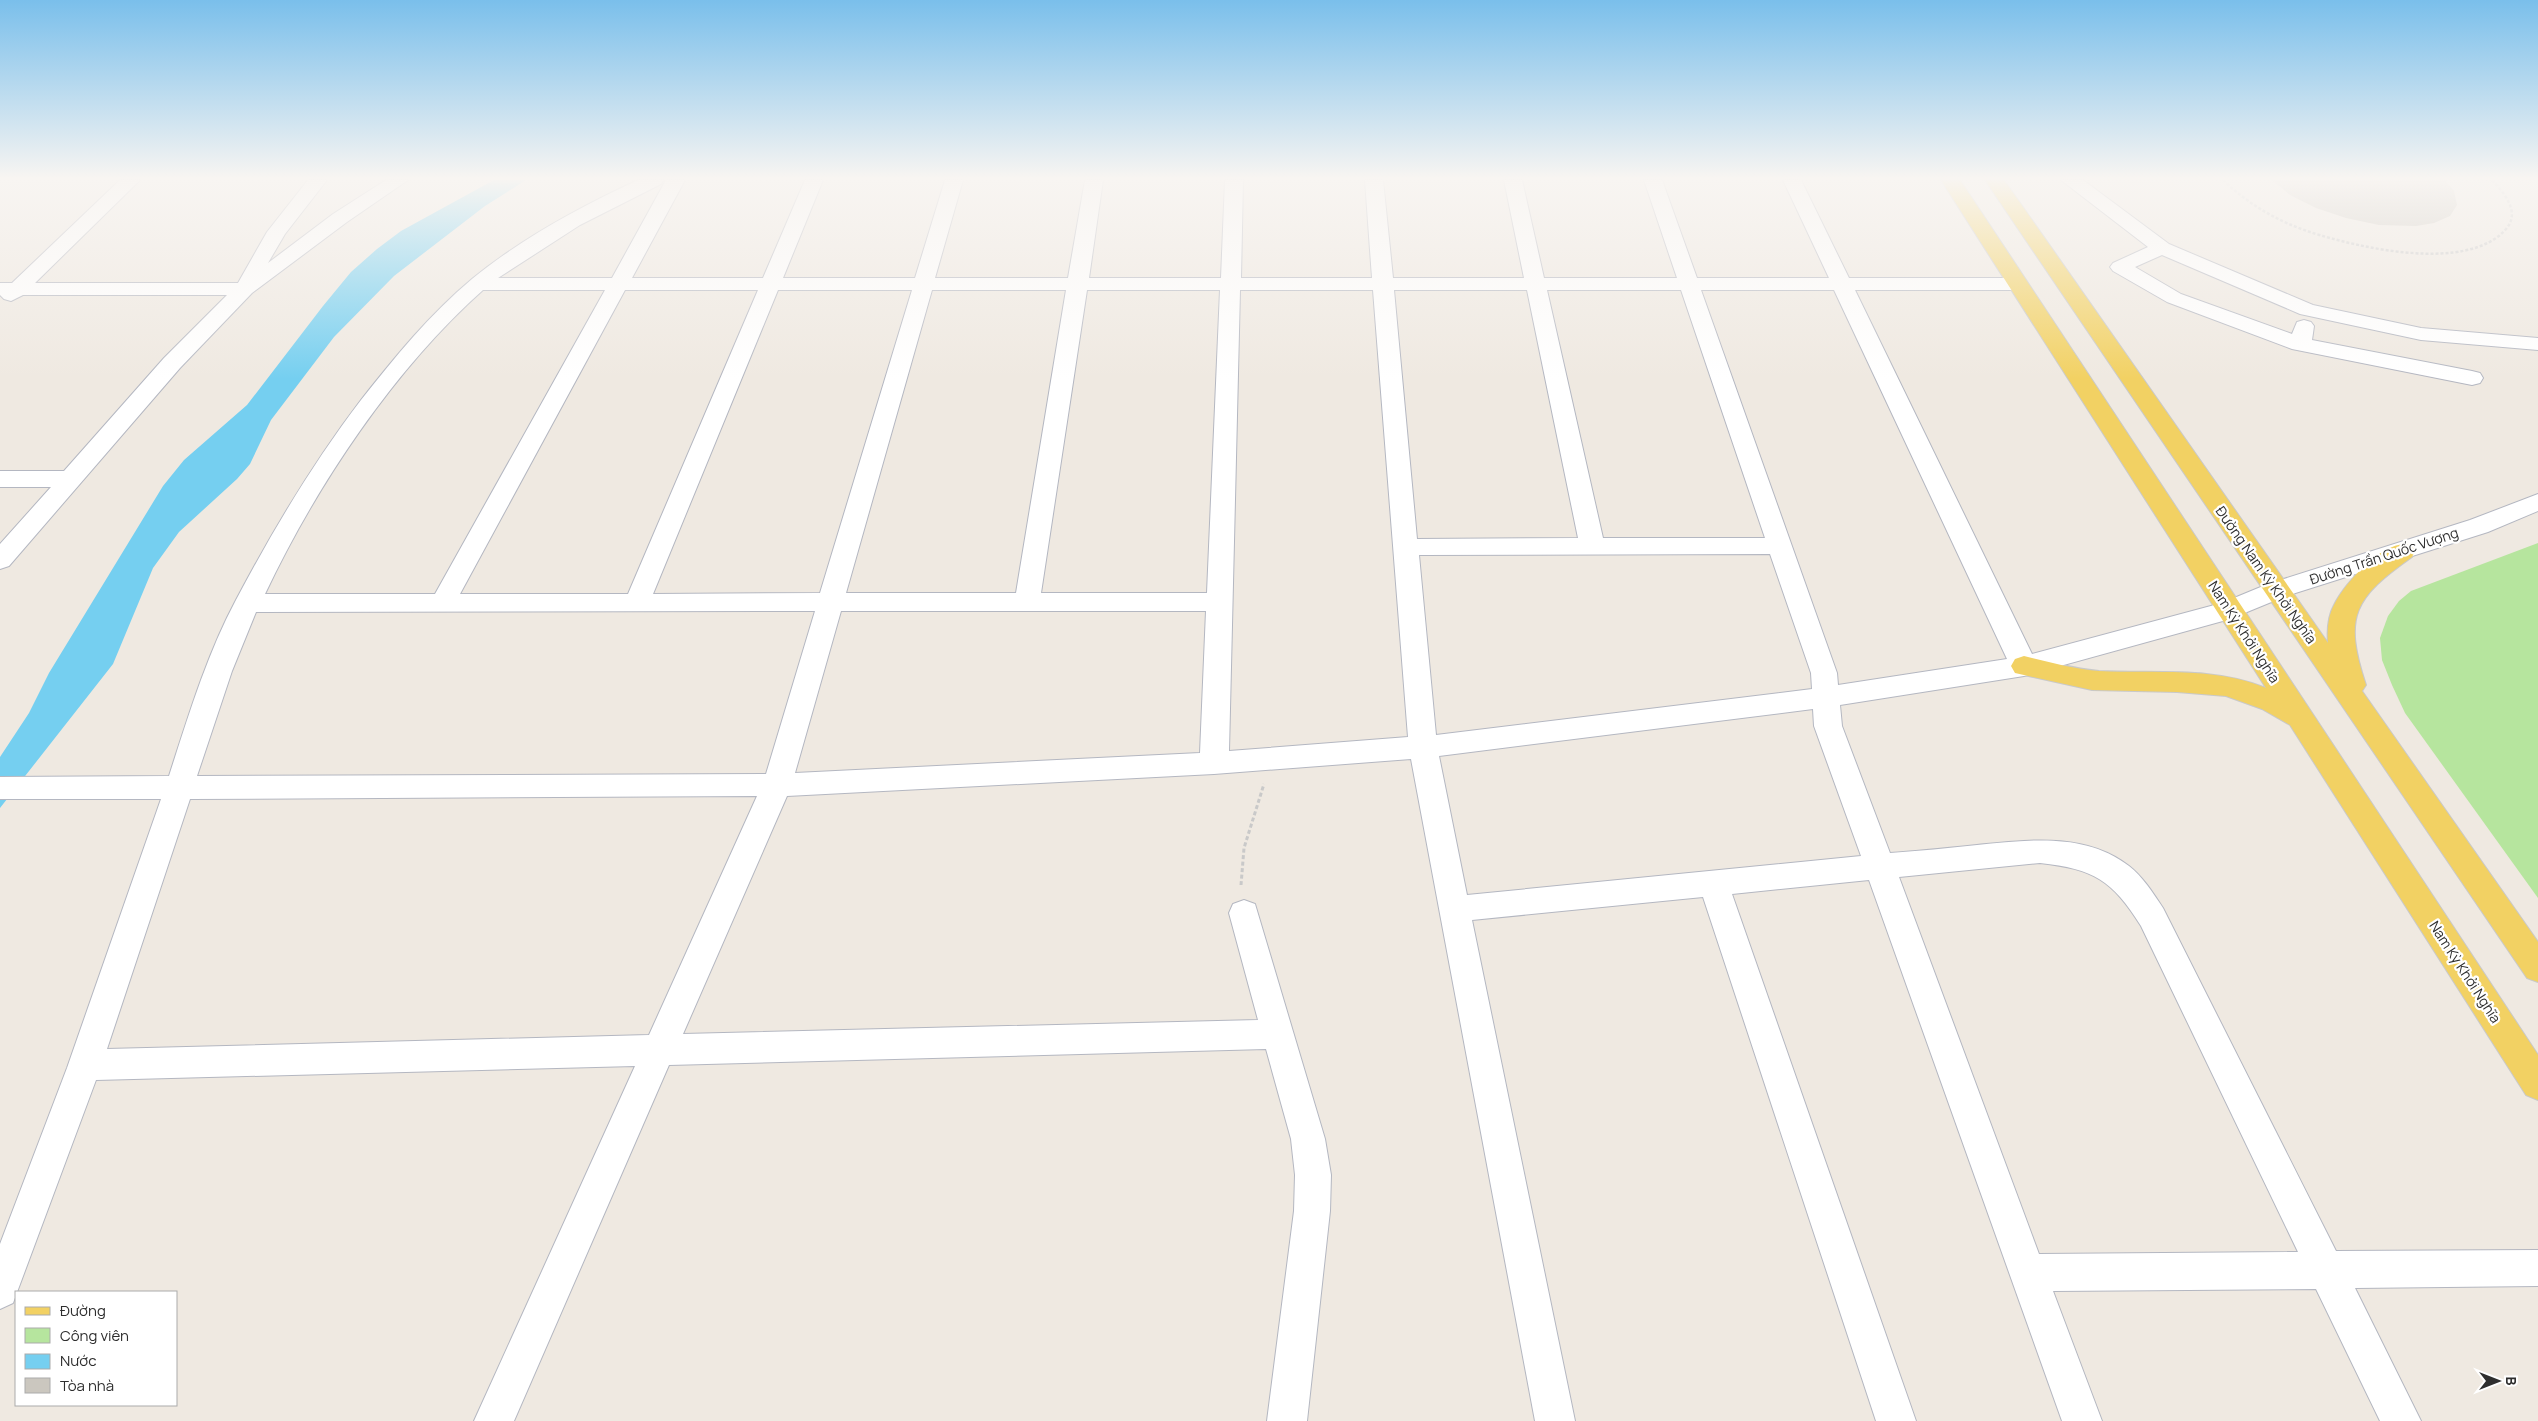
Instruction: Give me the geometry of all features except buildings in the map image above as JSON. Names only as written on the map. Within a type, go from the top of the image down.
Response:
[{"type":"main road","name":"Nam Kỳ Khởi Nghĩa","points":[[1993,246],[2538,1084]]},
{"type":"main road","name":"Đường Nam Kỳ Khởi Nghĩa","points":[[2040,246],[2538,968]]},
{"type":"main road","points":[[2364,717],[2341,649],[2340,629],[2344,612],[2359,584],[2372,572],[2403,551]]},
{"type":"main road","points":[[2024,666],[2090,680],[2216,683],[2241,688],[2262,696],[2283,708],[2304,725]]},
{"type":"street","points":[[0,306],[9,289],[57,246]]},
{"type":"street","points":[[245,289],[255,264],[266,246]]},
{"type":"street","points":[[0,560],[172,363],[245,289],[302,246]]},
{"type":"street","points":[[0,1290],[84,1065],[207,703],[247,604],[283,534],[306,495],[359,417],[412,350],[478,284],[532,246]]},
{"type":"street","points":[[443,602],[640,246]]},
{"type":"street","points":[[637,602],[787,246]]},
{"type":"street","points":[[494,1421],[777,785],[935,246]]},
{"type":"street","points":[[1027,602],[1084,246]]},
{"type":"street","points":[[1214,763],[1232,246]]},
{"type":"street","points":[[1380,246],[1422,747],[1555,1421]]},
{"type":"street","points":[[1527,246],[1592,546]]},
{"type":"street","points":[[1677,246],[1824,674],[1828,726],[2082,1421]]},
{"type":"street","points":[[1823,246],[2024,666]]},
{"type":"street","points":[[2472,378],[2300,344],[2174,298],[2120,267],[2162,248],[2307,310],[2421,334],[2538,344]]},
{"type":"street","points":[[478,284],[2018,284]]},
{"type":"street","points":[[9,289],[245,289]]},
{"type":"street","points":[[2300,344],[2307,310]]},
{"type":"street","points":[[0,479],[71,479]]},
{"type":"street","name":"Đường Trần Quốc Vượng","points":[[0,788],[777,785],[1214,763],[1422,747],[1827,697],[2024,666],[2230,610],[2276,590],[2479,526],[2538,502]]},
{"type":"street","points":[[1406,547],[1779,546]]},
{"type":"street","points":[[247,604],[443,602],[831,604],[1220,602]]},
{"type":"street","points":[[1454,909],[1714,885],[2040,851],[2067,853],[2091,859],[2117,874],[2138,894],[2152,918],[2402,1421]]},
{"type":"street","points":[[1714,885],[1896,1421]]},
{"type":"street","points":[[1244,913],[1308,1139],[1313,1175],[1312,1211],[1288,1421]]},
{"type":"street","points":[[84,1065],[1277,1034]]},
{"type":"street","points":[[2028,1274],[2538,1268]]},
{"type":"path","points":[[2365,246],[2422,253],[2479,246]]},
{"type":"path","points":[[1244,913],[1240,876],[1251,828],[1272,759]]},
{"type":"green space","points":[[2538,543],[2538,898],[2405,713],[2382,660],[2380,638],[2388,616],[2399,601],[2411,591]]},
{"type":"water","points":[[381,246],[433,246],[394,276],[334,337],[271,420],[250,464],[237,479],[179,532],[153,568],[113,664],[0,808],[0,757],[29,713],[49,673],[163,486],[184,460],[247,405],[351,272]]}]
